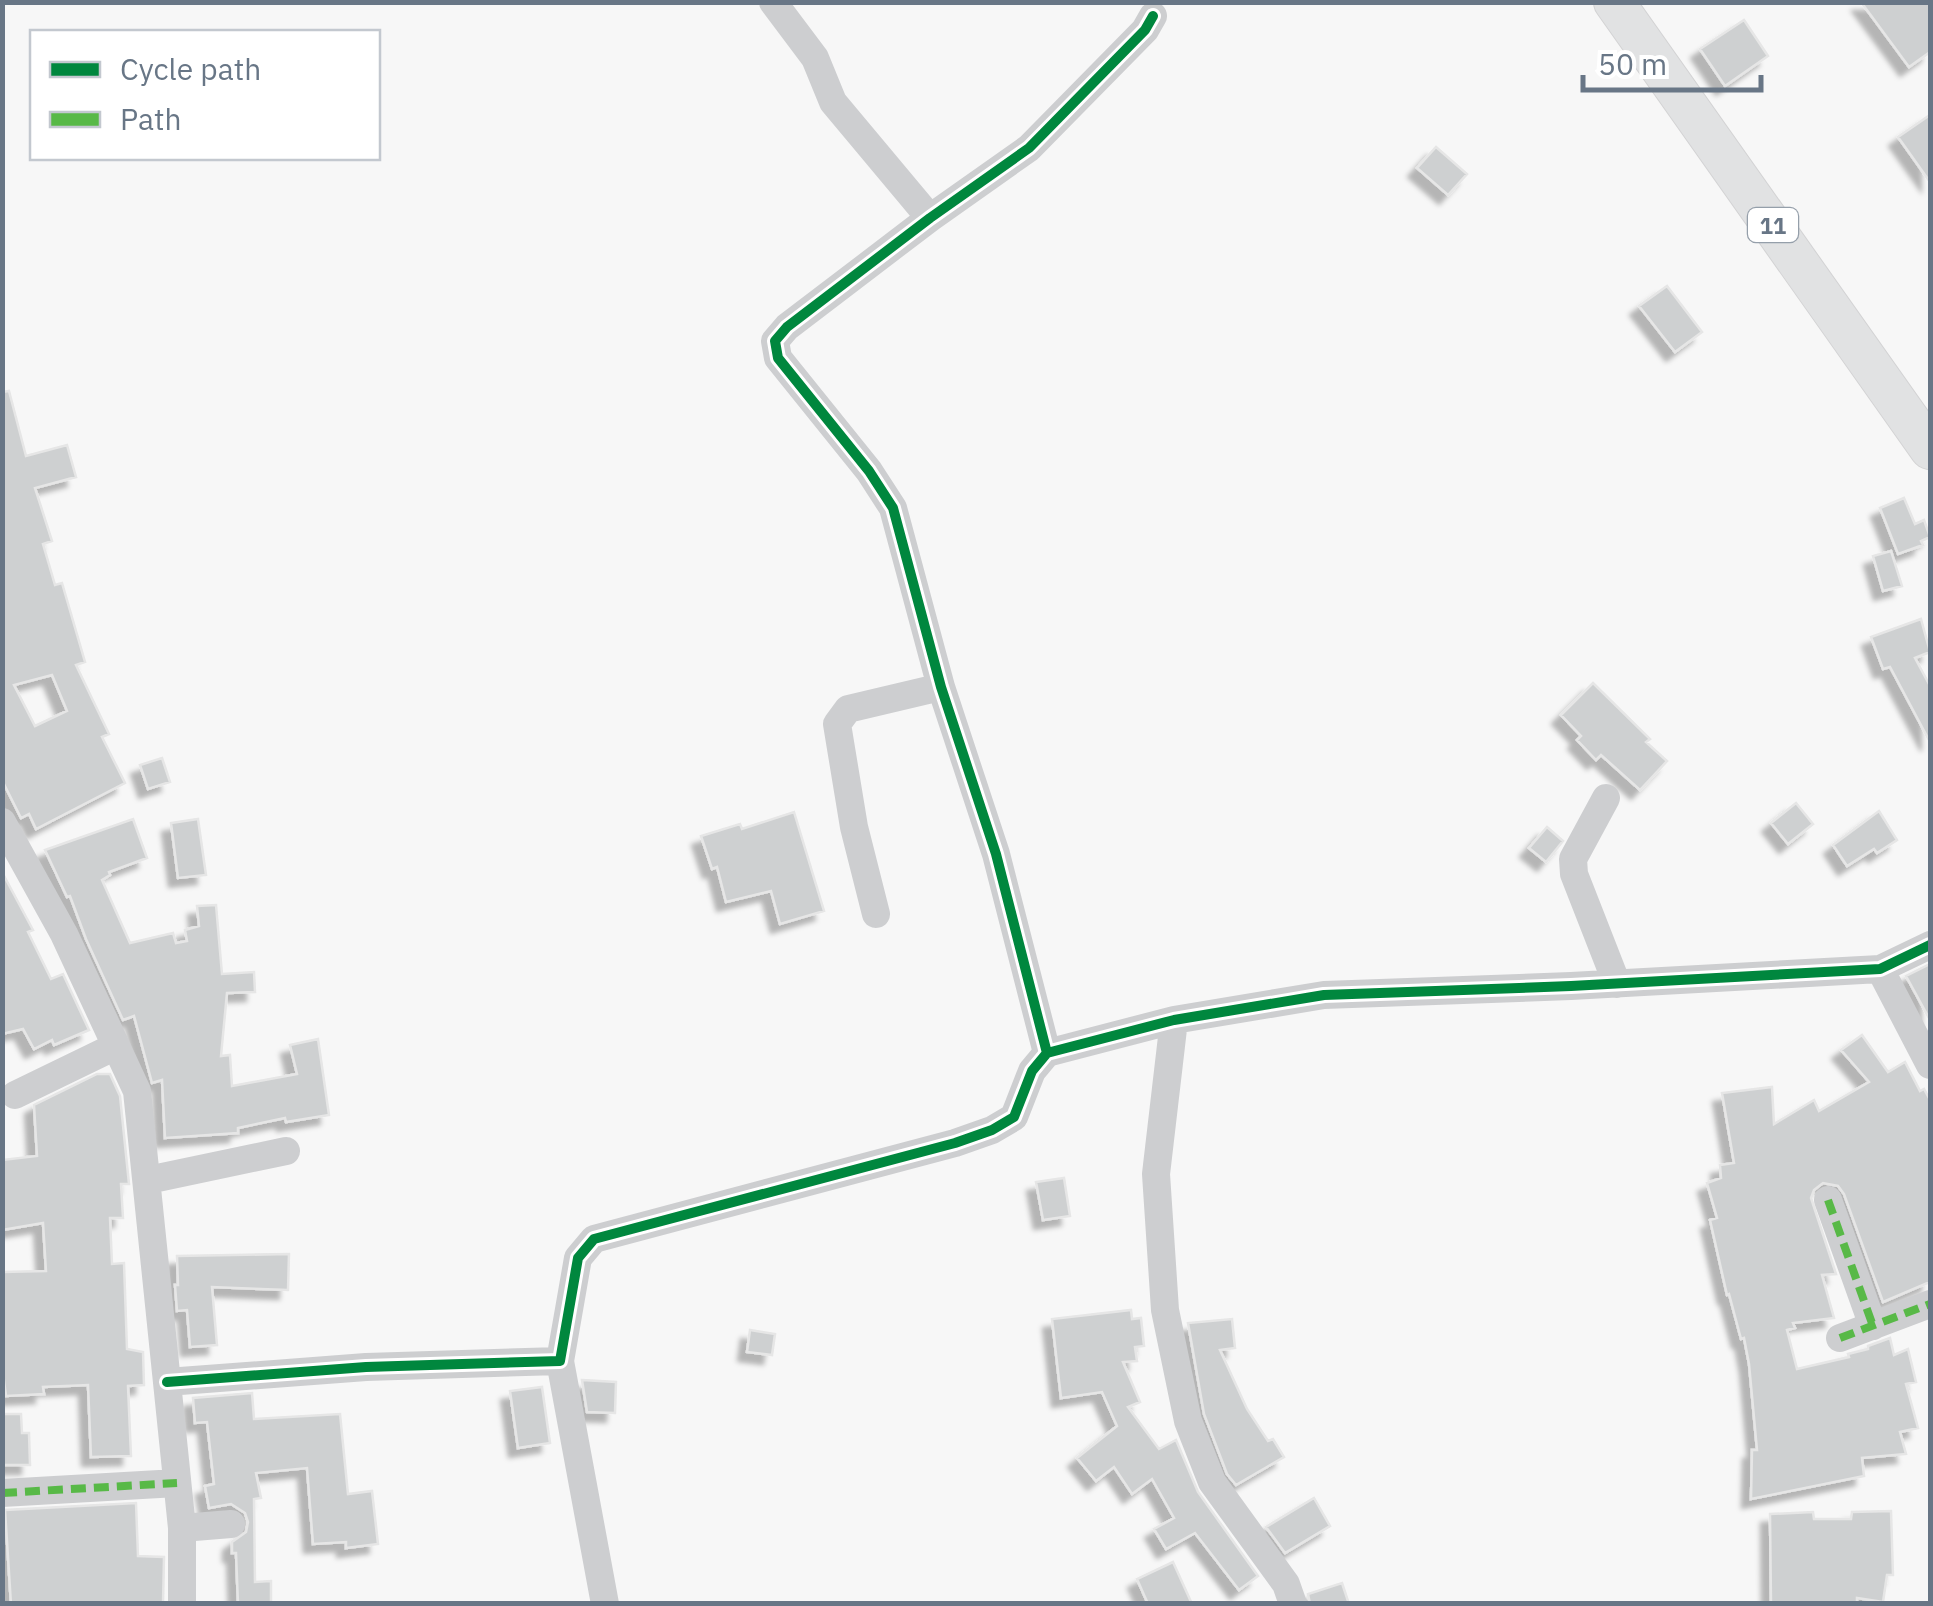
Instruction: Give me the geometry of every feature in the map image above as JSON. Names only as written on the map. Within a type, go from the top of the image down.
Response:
[{"type":"highway","name":"11","points":[[1614,2],[1930,449]]},
{"type":"street","points":[[773,2],[815,58],[833,102],[930,218]]},
{"type":"street","points":[[1048,1053],[996,854],[941,687],[893,508],[869,470],[778,358],[774,346],[787,328],[1029,148],[1145,30],[1153,16]]},
{"type":"street","points":[[876,914],[854,827],[838,724],[848,708],[941,687]]},
{"type":"street","points":[[1606,798],[1573,858],[1574,874],[1617,984]]},
{"type":"street","points":[[2,822],[64,934],[137,1091],[182,1528],[182,1604]]},
{"type":"street","points":[[604,1604],[560,1361],[578,1258],[594,1239],[992,1130],[1014,1116],[1032,1072],[1048,1053],[1174,1020],[1324,995],[1880,969],[1930,946]]},
{"type":"street","points":[[1880,969],[1930,1064]]},
{"type":"street","points":[[1174,1020],[1156,1174],[1165,1310],[1188,1421],[1212,1482],[1286,1584],[1292,1604]]},
{"type":"street","points":[[16,1094],[116,1046]]},
{"type":"street","points":[[148,1180],[286,1151]]},
{"type":"street","points":[[1828,1200],[1873,1326]]},
{"type":"street","points":[[1840,1338],[1930,1304]]},
{"type":"street","points":[[167,1382],[366,1366],[560,1361]]},
{"type":"street","points":[[2,1493],[177,1484]]},
{"type":"street","points":[[182,1528],[231,1524]]},
{"type":"building","points":[[1861,2],[1930,2],[1930,52],[1909,67]]},
{"type":"building","points":[[1744,20],[1768,56],[1725,86],[1700,49]]},
{"type":"building","points":[[1930,115],[1930,182],[1898,137]]},
{"type":"building","points":[[1436,147],[1467,174],[1448,195],[1417,168]]},
{"type":"building","points":[[1667,286],[1702,332],[1675,352],[1639,306]]},
{"type":"building","points":[[9,391],[26,456],[67,445],[76,477],[35,488],[52,541],[43,544],[55,585],[62,583],[85,662],[76,665],[109,734],[102,737],[125,783],[36,829],[29,814],[21,818],[2,780],[2,392]],"holes":[[[52,675],[67,711],[35,726],[14,685]]]},
{"type":"building","points":[[1904,498],[1915,524],[1924,520],[1930,537],[1921,541],[1923,545],[1898,554],[1880,508]]},
{"type":"building","points":[[1891,551],[1902,586],[1883,591],[1873,556]]},
{"type":"building","points":[[1921,619],[1930,652],[1915,658],[1930,686],[1930,742],[1890,667],[1883,669],[1871,637]]},
{"type":"building","points":[[1593,683],[1667,761],[1640,790],[1601,755],[1596,760],[1561,715]]},
{"type":"building","points":[[162,758],[170,782],[148,789],[140,765]]},
{"type":"building","points":[[1796,803],[1813,824],[1788,844],[1771,823]]},
{"type":"building","points":[[1879,811],[1897,840],[1847,866],[1833,845]]},
{"type":"building","points":[[794,812],[824,911],[780,924],[771,891],[726,902],[717,867],[712,869],[701,836],[740,824],[742,829]]},
{"type":"building","points":[[133,819],[147,858],[109,872],[102,880],[130,943],[173,933],[176,943],[187,941],[185,930],[199,926],[197,906],[216,905],[222,974],[254,972],[255,992],[227,993],[221,1056],[230,1055],[232,1086],[297,1074],[290,1045],[318,1039],[329,1115],[286,1122],[285,1118],[238,1128],[238,1133],[165,1138],[162,1080],[152,1083],[134,1016],[123,1020],[70,896],[67,897],[45,850]]},
{"type":"building","points":[[198,819],[206,875],[178,878],[171,823]]},
{"type":"building","points":[[1547,827],[1563,841],[1546,862],[1529,848]]},
{"type":"building","points":[[2,872],[33,930],[28,932],[51,979],[63,974],[89,1030],[54,1045],[52,1040],[34,1049],[23,1029],[2,1034]]},
{"type":"building","points":[[1930,964],[1930,1020],[1906,976]]},
{"type":"building","points":[[1862,1035],[1888,1072],[1905,1062],[1920,1091],[1924,1089],[1930,1100],[1930,1282],[1883,1302],[1844,1194],[1838,1186],[1823,1183],[1811,1198],[1836,1274],[1822,1275],[1834,1318],[1793,1323],[1795,1328],[1787,1330],[1797,1369],[1849,1357],[1848,1354],[1890,1338],[1894,1355],[1908,1349],[1916,1382],[1906,1384],[1918,1428],[1900,1432],[1906,1454],[1862,1458],[1864,1476],[1751,1499],[1752,1450],[1757,1450],[1749,1364],[1744,1338],[1741,1339],[1727,1295],[1710,1220],[1717,1218],[1707,1183],[1721,1178],[1720,1165],[1734,1163],[1722,1093],[1772,1087],[1774,1124],[1814,1100],[1819,1111],[1869,1082],[1841,1050]]},
{"type":"building","points":[[97,1074],[110,1074],[120,1096],[129,1184],[121,1184],[123,1218],[110,1218],[112,1264],[124,1263],[127,1349],[143,1352],[144,1385],[128,1386],[131,1456],[91,1457],[88,1385],[43,1387],[44,1394],[6,1396],[2,1366],[2,1272],[46,1271],[43,1223],[2,1230],[2,1160],[37,1156],[34,1105]]},
{"type":"building","points":[[1064,1178],[1070,1216],[1043,1220],[1036,1182]]},
{"type":"building","points":[[289,1254],[288,1290],[212,1287],[217,1345],[190,1347],[187,1310],[177,1311],[177,1256]]},
{"type":"building","points":[[1131,1310],[1132,1319],[1141,1318],[1144,1346],[1135,1347],[1137,1361],[1123,1362],[1140,1402],[1128,1407],[1159,1449],[1176,1440],[1198,1492],[1258,1576],[1239,1590],[1195,1533],[1166,1549],[1154,1529],[1174,1518],[1152,1479],[1132,1494],[1114,1467],[1096,1481],[1077,1458],[1117,1426],[1102,1392],[1061,1398],[1052,1319]]},
{"type":"building","points":[[1232,1319],[1235,1348],[1220,1350],[1247,1409],[1284,1457],[1236,1485],[1227,1474],[1204,1414],[1188,1323]]},
{"type":"building","points":[[750,1330],[775,1334],[772,1355],[747,1352]]},
{"type":"building","points":[[582,1380],[616,1382],[615,1413],[587,1412]]},
{"type":"building","points":[[542,1387],[550,1443],[518,1448],[510,1391]]},
{"type":"building","points":[[252,1393],[254,1419],[340,1414],[348,1494],[372,1491],[378,1544],[346,1548],[346,1542],[313,1544],[307,1468],[256,1473],[261,1498],[254,1499],[255,1582],[271,1581],[271,1604],[238,1604],[232,1542],[246,1532],[248,1522],[245,1513],[231,1504],[209,1508],[205,1486],[214,1484],[207,1422],[195,1423],[193,1398]]},
{"type":"building","points":[[2,1414],[21,1414],[22,1433],[29,1433],[30,1465],[2,1465]]},
{"type":"building","points":[[1314,1498],[1330,1526],[1285,1553],[1266,1527]]},
{"type":"building","points":[[136,1503],[138,1556],[164,1557],[163,1604],[11,1604],[5,1510]]},
{"type":"building","points":[[1891,1511],[1893,1575],[1887,1575],[1883,1602],[1857,1598],[1857,1604],[1771,1604],[1770,1514],[1813,1512],[1814,1519],[1851,1519],[1852,1512]]},
{"type":"building","points":[[1173,1562],[1192,1604],[1148,1604],[1137,1579]]},
{"type":"building","points":[[1342,1583],[1349,1604],[1310,1604],[1308,1594]]},
{"type":"marked path","points":[[1828,1200],[1873,1326]]},
{"type":"marked path","points":[[1840,1338],[1930,1304]]},
{"type":"marked path","points":[[2,1493],[177,1483]]},
{"type":"cycle path","points":[[1047,1053],[996,854],[941,687],[893,508],[869,471],[778,358],[775,341],[787,327],[930,218],[1029,148],[1145,30],[1153,16]]},
{"type":"cycle path","points":[[167,1382],[366,1367],[560,1361],[578,1258],[594,1239],[992,1130],[1014,1117],[1032,1071],[1047,1053],[1174,1020],[1324,995],[1880,969],[1930,945]]}]
